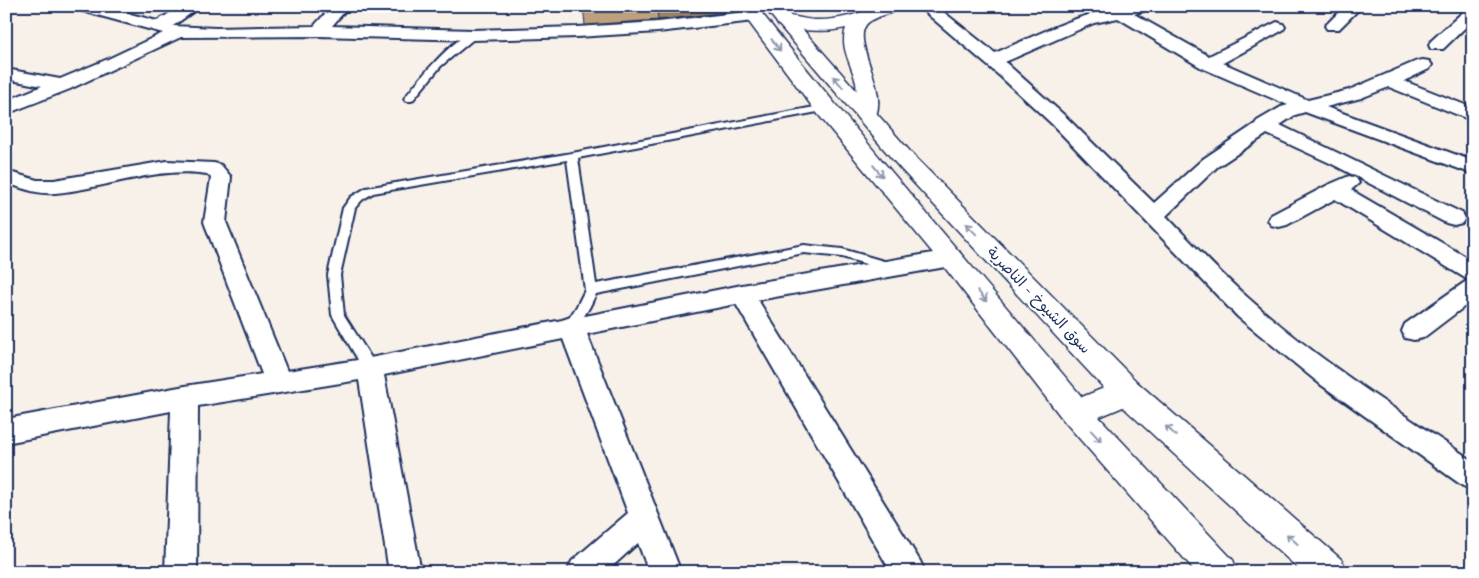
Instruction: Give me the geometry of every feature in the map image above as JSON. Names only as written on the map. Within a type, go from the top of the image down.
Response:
[{"type":"main road","points":[[764,12],[824,26],[861,20],[892,6]]},
{"type":"main road","points":[[764,12],[825,108],[951,258],[1076,413],[1220,572]]},
{"type":"main road","name":"سوق الشيوخ - الناصرية","points":[[764,12],[866,114],[907,162],[1127,392],[1329,572]]},
{"type":"main road","points":[[861,20],[854,28],[852,37],[866,82],[866,114]]},
{"type":"main road","points":[[1076,413],[1127,392]]},
{"type":"street","points":[[159,27],[193,6]]},
{"type":"street","points":[[319,31],[341,6]]},
{"type":"street","points":[[926,6],[994,60],[1055,116],[1247,311],[1348,390],[1470,467]]},
{"type":"street","points":[[994,60],[1090,19],[1122,13],[1140,6]]},
{"type":"street","points":[[1333,26],[1354,6]]},
{"type":"street","points":[[1438,46],[1472,12],[1467,6]]},
{"type":"street","points":[[86,7],[178,32],[319,31],[472,34],[577,32],[658,27],[764,12]]},
{"type":"street","points":[[1122,13],[1156,36],[1208,64],[1306,105],[1473,168]]},
{"type":"street","points":[[1208,64],[1277,27]]},
{"type":"street","points":[[6,108],[148,48],[178,32]]},
{"type":"street","points":[[1154,216],[1210,163],[1264,125],[1288,111],[1355,94],[1390,81],[1423,65]]},
{"type":"street","points":[[6,74],[64,85]]},
{"type":"street","points":[[1390,81],[1473,115]]},
{"type":"street","points":[[1264,125],[1454,218]]},
{"type":"street","points":[[6,177],[23,180],[33,186],[54,187],[167,167],[214,169],[221,177],[215,222],[279,383]]},
{"type":"street","points":[[1279,220],[1366,174]]},
{"type":"street","points":[[1335,190],[1473,272]]},
{"type":"street","points":[[6,431],[185,398],[370,368],[571,326],[951,258]]},
{"type":"street","points":[[1414,332],[1473,288]]},
{"type":"street","points":[[742,294],[909,572]]},
{"type":"street","points":[[571,326],[665,572]]},
{"type":"street","points":[[370,368],[405,572]]},
{"type":"street","points":[[181,572],[185,398]]},
{"type":"street","points":[[583,572],[644,518]]},
{"type":"lane","points":[[409,99],[427,74],[448,53],[472,34]]},
{"type":"lane","points":[[370,368],[338,315],[334,274],[349,208],[353,200],[370,190],[572,156],[825,108]]},
{"type":"lane","points":[[571,326],[583,308],[591,290],[572,156]]},
{"type":"lane","points":[[591,290],[804,249],[842,254],[892,268]]}]
